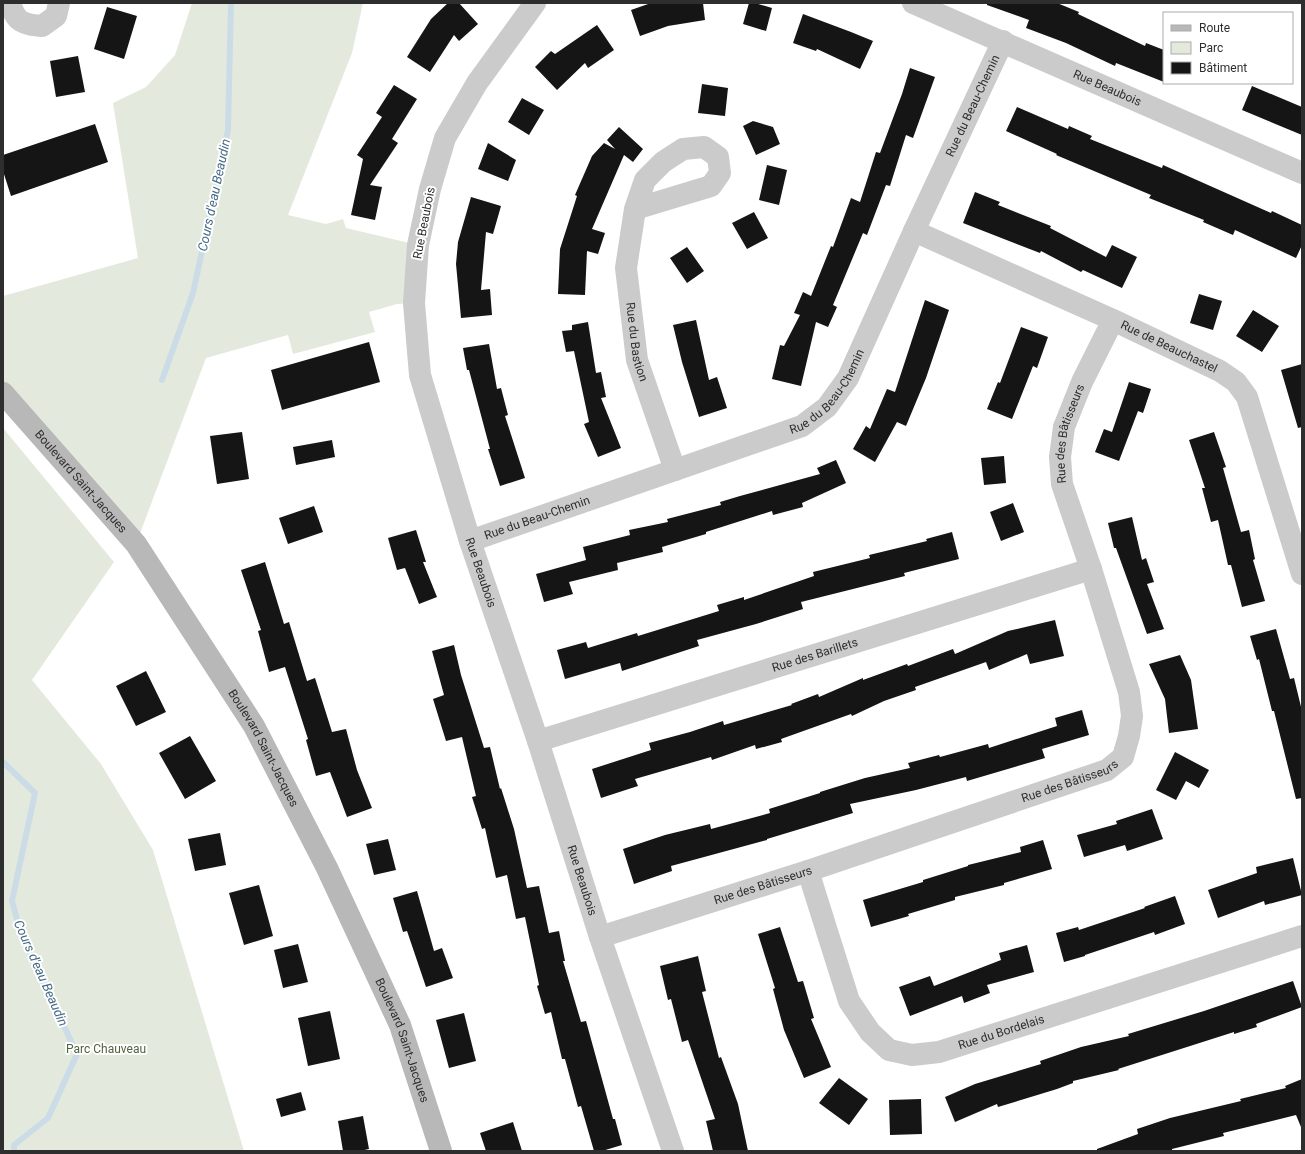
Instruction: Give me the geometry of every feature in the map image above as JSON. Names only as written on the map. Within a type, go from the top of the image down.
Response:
[{"type":"street","points":[[10,3],[13,14],[24,24],[42,26],[56,16],[59,3]]},
{"type":"street","name":"Rue Beaubois","points":[[535,3],[476,83],[445,138],[430,189],[418,245],[414,303],[420,375],[470,541],[538,741],[600,937],[673,1151]]},
{"type":"street","name":"Rue Beaubois","points":[[913,3],[1003,41],[1302,173]]},
{"type":"street","name":"Rue du Beau-Chemin","points":[[470,541],[802,426],[827,407],[848,378],[914,231],[1003,41]]},
{"type":"street","name":"Rue du Bastion","points":[[635,210],[626,268],[637,360],[675,470]]},
{"type":"street","name":"Rue de Beauchastel","points":[[914,231],[1113,320],[1220,371],[1236,382],[1247,397],[1302,574]]},
{"type":"street","name":"Rue des Bâtisseurs","points":[[600,937],[808,871],[1107,770],[1122,757],[1130,736],[1132,716],[1130,692],[1062,484],[1060,457],[1064,427],[1082,382],[1113,320]]},
{"type":"street","name":"Boulevard Saint-Jacques","points":[[3,393],[136,544],[254,726],[328,868],[400,1025],[441,1151]]},
{"type":"street","name":"Rue des Barillets","points":[[538,741],[1091,569]]},
{"type":"street","name":"Rue du Bordelais","points":[[808,871],[849,1000],[870,1032],[888,1050],[912,1055],[939,1052],[1302,936]]},
{"type":"green space","points":[[192,3],[363,3],[352,53],[288,215],[326,224],[343,219],[346,228],[418,245],[414,303],[397,304],[369,312],[375,332],[293,354],[288,335],[206,358],[136,544],[3,393],[3,296],[138,258],[113,103],[146,87],[175,55]]},
{"type":"green space","name":"Parc Chauveau","points":[[3,428],[114,562],[32,680],[101,764],[153,850],[244,1151],[3,1151]]},
{"type":"building","points":[[448,3],[459,3],[478,24],[459,41],[454,35],[430,72],[407,57],[431,19]]},
{"type":"building","points":[[651,3],[703,3],[705,20],[668,26],[640,36],[631,10]]},
{"type":"building","points":[[749,3],[755,3],[772,8],[766,31],[743,24]]},
{"type":"building","points":[[987,3],[1057,3],[1079,12],[1078,14],[1145,46],[1146,43],[1163,50],[1163,82],[1116,63],[1115,66],[1066,43],[1026,28],[1029,20],[987,5]]},
{"type":"building","points":[[107,7],[137,16],[124,59],[94,49]]},
{"type":"building","points":[[803,14],[873,41],[860,69],[817,49],[816,51],[793,43]]},
{"type":"building","points":[[597,25],[614,50],[588,68],[585,63],[557,90],[535,67],[551,51],[555,54]]},
{"type":"building","points":[[78,56],[85,92],[56,97],[50,61]]},
{"type":"building","points":[[910,68],[935,77],[913,138],[906,135],[890,186],[886,185],[867,235],[863,233],[833,305],[837,307],[828,327],[816,322],[801,386],[772,379],[780,345],[784,346],[800,315],[794,313],[803,292],[811,296],[831,246],[833,247],[851,198],[860,202],[876,152],[880,153]]},
{"type":"building","points":[[702,84],[728,88],[725,116],[698,113]]},
{"type":"building","points":[[394,85],[417,99],[392,139],[398,143],[370,185],[382,187],[375,220],[351,215],[363,159],[357,155],[382,117],[376,113]]},
{"type":"building","points":[[1252,86],[1302,107],[1302,135],[1242,110]]},
{"type":"building","points":[[522,98],[544,110],[529,135],[508,122]]},
{"type":"building","points":[[1017,107],[1068,129],[1069,126],[1092,136],[1090,139],[1162,168],[1163,165],[1271,213],[1272,211],[1302,225],[1302,245],[1296,258],[1235,230],[1233,235],[1203,222],[1204,220],[1149,198],[1151,195],[1056,155],[1057,154],[1006,131]]},
{"type":"building","points":[[753,121],[773,127],[780,144],[756,155],[743,126]]},
{"type":"building","points":[[95,124],[108,162],[11,196],[3,171],[3,155]]},
{"type":"building","points":[[619,127],[643,149],[633,162],[624,155],[592,229],[605,233],[598,254],[587,251],[585,295],[558,294],[560,249],[577,196],[575,195],[592,156],[604,143],[615,149],[607,140]]},
{"type":"building","points":[[488,143],[516,160],[508,181],[478,169]]},
{"type":"building","points":[[767,165],[787,170],[779,205],[759,200]]},
{"type":"building","points":[[975,192],[1000,202],[998,205],[1051,226],[1050,228],[1106,257],[1112,245],[1137,257],[1122,288],[1083,270],[1081,272],[1041,251],[1040,253],[963,223]]},
{"type":"building","points":[[471,197],[501,206],[493,234],[486,232],[481,290],[490,289],[492,315],[461,318],[456,264],[458,242]]},
{"type":"building","points":[[754,212],[768,238],[747,249],[732,223]]},
{"type":"building","points":[[687,247],[704,271],[687,283],[670,258]]},
{"type":"building","points":[[1199,294],[1222,301],[1213,330],[1190,323]]},
{"type":"building","points":[[925,300],[949,310],[926,378],[906,426],[897,422],[875,462],[853,449],[866,426],[870,429],[887,389],[895,392]]},
{"type":"building","points":[[1253,310],[1279,326],[1262,352],[1236,336]]},
{"type":"building","points":[[696,320],[709,380],[717,377],[727,408],[699,417],[682,362],[673,325]]},
{"type":"building","points":[[588,322],[596,373],[601,372],[606,397],[601,398],[621,448],[598,457],[584,424],[589,422],[574,351],[566,352],[562,331],[572,330],[572,325]]},
{"type":"building","points":[[1021,327],[1048,337],[1037,368],[1033,366],[1012,419],[987,409],[998,382],[1000,383]]},
{"type":"building","points":[[369,342],[380,382],[282,410],[271,370]]},
{"type":"building","points":[[489,344],[497,389],[501,388],[508,415],[505,416],[525,478],[500,486],[488,449],[490,449],[469,370],[467,370],[463,348]]},
{"type":"building","points":[[1302,364],[1302,427],[1298,428],[1281,370]]},
{"type":"building","points":[[1129,382],[1151,389],[1143,413],[1138,411],[1119,461],[1095,452],[1104,429],[1112,432]]},
{"type":"building","points":[[242,432],[249,479],[217,484],[210,436]]},
{"type":"building","points":[[1214,432],[1226,467],[1223,468],[1241,532],[1249,530],[1255,559],[1253,560],[1265,601],[1242,607],[1231,565],[1228,565],[1218,520],[1211,522],[1202,488],[1205,488],[1189,440]]},
{"type":"building","points":[[332,440],[335,457],[296,465],[293,447]]},
{"type":"building","points":[[1004,456],[1006,483],[984,485],[981,458]]},
{"type":"building","points":[[836,460],[846,483],[802,503],[803,507],[773,515],[772,511],[706,532],[706,534],[662,547],[663,552],[617,563],[618,570],[569,582],[573,594],[544,602],[536,574],[586,560],[583,547],[630,535],[629,530],[668,522],[667,519],[721,505],[720,502],[820,474],[817,468]]},
{"type":"building","points":[[1013,503],[1024,532],[1001,541],[990,512]]},
{"type":"building","points":[[314,506],[323,532],[288,544],[279,518]]},
{"type":"building","points":[[1132,517],[1142,560],[1146,558],[1154,582],[1147,584],[1164,629],[1147,634],[1116,548],[1114,548],[1108,523]]},
{"type":"building","points":[[416,530],[426,562],[423,562],[437,597],[419,604],[405,568],[397,570],[388,538]]},
{"type":"building","points":[[952,532],[959,559],[904,573],[905,576],[801,602],[803,609],[756,624],[697,640],[699,646],[622,671],[620,663],[565,679],[557,650],[586,642],[588,648],[637,633],[638,636],[719,611],[717,605],[744,597],[744,600],[814,576],[813,572],[870,558],[869,555],[927,541],[926,539]]},
{"type":"building","points":[[265,562],[284,624],[289,622],[307,681],[315,678],[332,732],[346,729],[357,770],[372,808],[347,817],[330,772],[316,776],[306,740],[308,739],[285,667],[269,672],[258,631],[261,630],[241,570]]},
{"type":"building","points":[[1055,620],[1064,656],[1030,664],[1027,654],[989,670],[986,662],[915,687],[916,690],[884,701],[852,716],[851,714],[781,739],[782,742],[756,749],[755,745],[712,760],[711,757],[635,779],[638,786],[601,798],[592,769],[651,750],[649,743],[723,721],[724,725],[792,705],[791,704],[818,694],[819,697],[863,678],[863,680],[907,664],[908,666],[953,649],[955,654],[1008,631]]},
{"type":"building","points":[[1276,629],[1290,679],[1294,678],[1302,711],[1302,798],[1296,799],[1274,711],[1272,711],[1259,659],[1257,660],[1250,636]]},
{"type":"building","points":[[454,645],[461,675],[484,748],[490,747],[500,789],[501,788],[514,829],[527,888],[539,886],[549,933],[559,931],[565,961],[563,961],[581,1022],[586,1021],[613,1119],[615,1119],[622,1145],[602,1151],[594,1151],[581,1106],[578,1107],[565,1059],[562,1059],[551,1012],[545,1014],[537,986],[539,985],[525,917],[516,919],[507,875],[496,878],[485,828],[482,829],[472,797],[476,796],[462,737],[446,741],[433,699],[444,695],[432,651]]},
{"type":"building","points":[[1180,655],[1191,680],[1198,729],[1169,733],[1165,699],[1149,664]]},
{"type":"building","points":[[146,671],[166,712],[136,726],[116,686]]},
{"type":"building","points":[[1082,710],[1089,735],[1042,749],[1045,758],[967,781],[966,777],[916,790],[850,804],[853,813],[767,840],[671,866],[672,871],[634,884],[623,849],[665,835],[710,824],[711,829],[770,813],[769,809],[820,792],[865,778],[910,768],[908,763],[939,755],[940,757],[988,744],[989,748],[1057,726],[1055,718]]},
{"type":"building","points":[[190,736],[216,781],[185,799],[159,753]]},
{"type":"building","points":[[1175,752],[1209,770],[1199,788],[1186,781],[1176,800],[1156,790]]},
{"type":"building","points":[[1152,809],[1163,839],[1127,851],[1125,845],[1084,857],[1077,835],[1117,824],[1116,821]]},
{"type":"building","points":[[220,833],[226,865],[195,871],[188,839]]},
{"type":"building","points":[[388,839],[396,870],[374,875],[366,844]]},
{"type":"building","points":[[1043,840],[1052,869],[1004,883],[1004,885],[955,897],[955,900],[871,927],[863,900],[923,882],[923,880],[968,865],[1021,852],[1020,847]]},
{"type":"building","points":[[1293,858],[1302,895],[1265,905],[1264,901],[1218,918],[1208,890],[1257,873],[1256,867]]},
{"type":"building","points":[[259,885],[273,936],[244,945],[229,893]]},
{"type":"building","points":[[417,891],[434,951],[442,948],[453,978],[426,987],[407,931],[403,932],[393,898]]},
{"type":"building","points":[[1175,896],[1185,924],[1155,935],[1154,932],[1064,962],[1056,933],[1078,927],[1079,930],[1145,908],[1144,907]]},
{"type":"building","points":[[780,927],[798,982],[803,981],[814,1018],[811,1019],[831,1067],[804,1078],[784,1030],[773,989],[775,988],[758,934]]},
{"type":"building","points":[[298,944],[308,982],[283,988],[274,950]]},
{"type":"building","points":[[1027,945],[1034,972],[987,985],[990,993],[964,1003],[962,996],[910,1016],[899,987],[930,976],[934,986],[1001,960],[999,953]]},
{"type":"building","points":[[698,956],[706,991],[702,992],[719,1058],[721,1057],[738,1104],[748,1151],[713,1151],[706,1121],[715,1119],[688,1040],[682,1042],[671,999],[668,1000],[660,966]]},
{"type":"building","points":[[1293,981],[1302,1007],[1256,1024],[1257,1027],[1234,1034],[1234,1032],[1118,1069],[1119,1070],[1073,1081],[1073,1083],[1057,1089],[998,1107],[997,1104],[955,1122],[945,1097],[975,1084],[1041,1064],[1040,1061],[1081,1047],[1129,1036],[1128,1034],[1204,1011]]},
{"type":"building","points":[[330,1011],[340,1059],[308,1066],[298,1018]]},
{"type":"building","points":[[464,1013],[476,1061],[449,1068],[436,1020]]},
{"type":"building","points":[[839,1078],[868,1099],[849,1125],[819,1103]]},
{"type":"building","points":[[1302,1079],[1302,1127],[1296,1115],[1223,1133],[1224,1136],[1172,1149],[1172,1151],[1097,1151],[1097,1149],[1138,1134],[1137,1129],[1170,1118],[1241,1101],[1240,1099],[1286,1088],[1285,1086]]},
{"type":"building","points":[[301,1092],[306,1110],[281,1117],[276,1099]]},
{"type":"building","points":[[921,1099],[922,1134],[890,1135],[889,1100]]},
{"type":"building","points":[[363,1116],[369,1149],[360,1151],[343,1151],[338,1121]]},
{"type":"building","points":[[513,1122],[522,1151],[486,1151],[480,1133]]},
{"type":"waterway","name":"Cours d'eau Beaudin","points":[[162,380],[193,293],[228,130],[231,3]]},
{"type":"waterway","name":"Cours d'eau Beaudin","points":[[3,762],[35,793],[12,901],[21,934],[77,1054],[48,1118],[14,1145],[14,1151]]}]
